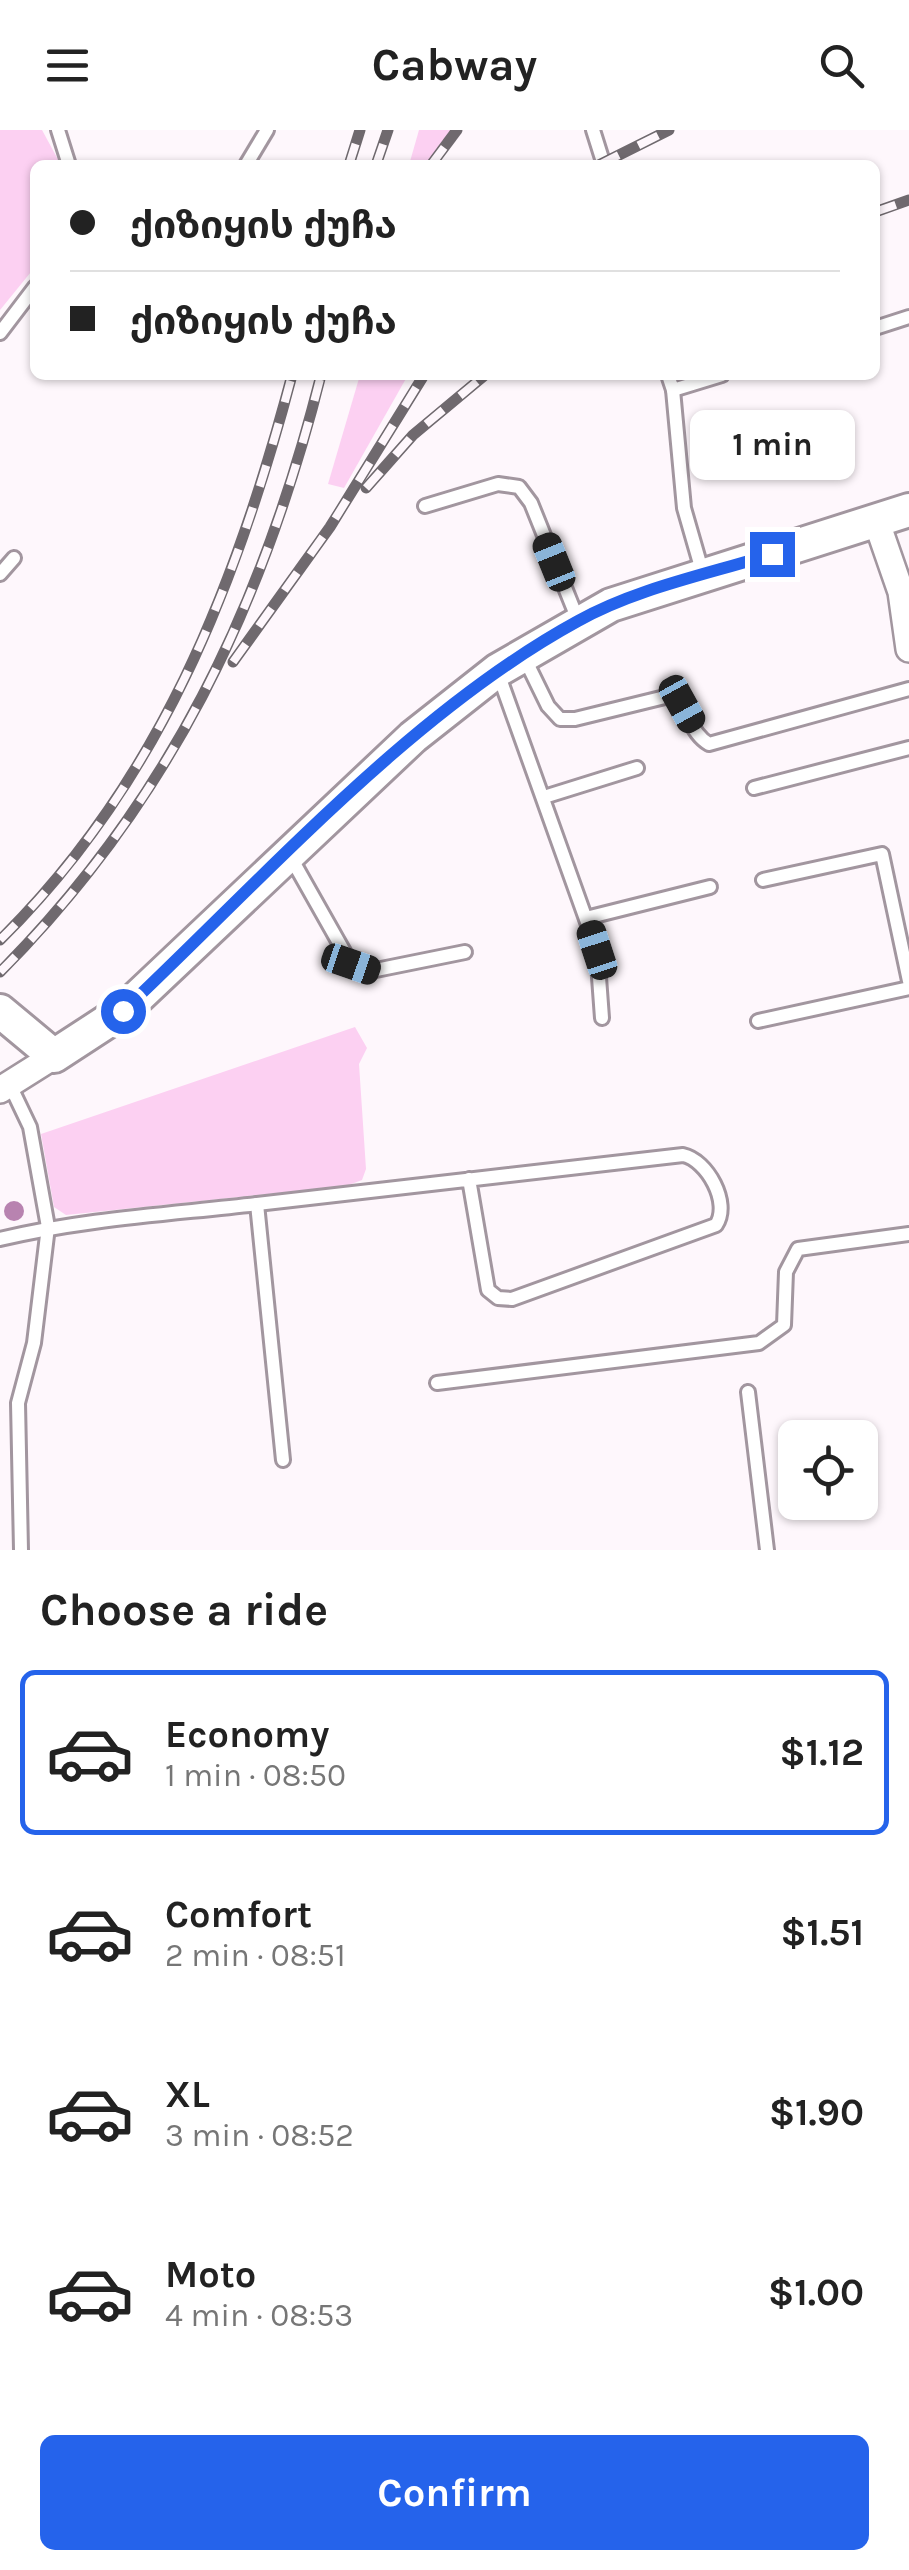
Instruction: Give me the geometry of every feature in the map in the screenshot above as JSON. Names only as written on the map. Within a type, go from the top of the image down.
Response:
[{"type":"street","points":[[5,1088],[123,1011],[413,736],[510,662],[612,604],[909,510]]},
{"type":"street","points":[[876,520],[901,592],[909,649]]},
{"type":"street","points":[[0,1011],[54,1056]]},
{"type":"lane","points":[[58,130],[67,160]]},
{"type":"lane","points":[[249,160],[267,130]]},
{"type":"lane","points":[[593,130],[602,160]]},
{"type":"lane","points":[[0,334],[30,294]]},
{"type":"lane","points":[[880,327],[909,318]]},
{"type":"lane","points":[[670,380],[684,508],[703,576]]},
{"type":"lane","points":[[673,390],[706,380]]},
{"type":"lane","points":[[425,506],[498,484],[519,487],[531,503],[578,620]]},
{"type":"lane","points":[[0,574],[14,558]]},
{"type":"lane","points":[[510,662],[560,718],[575,719],[669,696],[682,704],[708,744],[909,689]]},
{"type":"lane","points":[[510,662],[544,797],[597,950],[602,1018]]},
{"type":"lane","points":[[754,788],[909,748]]},
{"type":"lane","points":[[544,797],[638,768]]},
{"type":"lane","points":[[289,854],[351,964],[370,971],[465,952]]},
{"type":"lane","points":[[758,1021],[909,984],[882,854],[763,880]]},
{"type":"lane","points":[[586,918],[710,886]]},
{"type":"lane","points":[[5,1088],[30,1127],[48,1228],[34,1343],[18,1403],[21,1550]]},
{"type":"lane","points":[[0,1239],[48,1228],[469,1179],[682,1155],[701,1163],[722,1205],[722,1216],[716,1225],[512,1298],[498,1298],[488,1290],[469,1179]]},
{"type":"lane","points":[[258,1204],[284,1460]]},
{"type":"lane","points":[[436,1382],[760,1343],[784,1325],[786,1272],[798,1249],[909,1234]]},
{"type":"lane","points":[[748,1392],[768,1550]]},
{"type":"lane","points":[[0,1405],[18,1403]]},
{"type":"shaded area","points":[[0,130],[42,130],[58,160],[30,160],[30,273],[0,310]]},
{"type":"shaded area","points":[[419,130],[458,130],[437,160],[410,160]]},
{"type":"shaded area","points":[[359,380],[405,380],[344,488],[328,484]]},
{"type":"shaded area","points":[[355,1027],[367,1048],[359,1064],[366,1169],[362,1180],[346,1186],[66,1215],[54,1207],[41,1134]]},
{"type":"railway","points":[[351,160],[360,130]]},
{"type":"railway","points":[[378,160],[388,130]]},
{"type":"railway","points":[[435,160],[457,130]]},
{"type":"railway","points":[[609,160],[669,130]]},
{"type":"railway","points":[[880,210],[909,200]]},
{"type":"railway","points":[[0,940],[56,879],[105,815],[185,678],[245,531],[291,380]]},
{"type":"railway","points":[[0,972],[60,907],[113,839],[161,769],[202,696],[239,621],[270,542],[320,380]]},
{"type":"railway","points":[[233,662],[330,527],[421,380]]},
{"type":"railway","points":[[366,488],[413,435],[479,380]]},
{"type":"route","points":[[123,1011],[413,736],[498,670],[578,620],[612,604],[772,554]]}]
